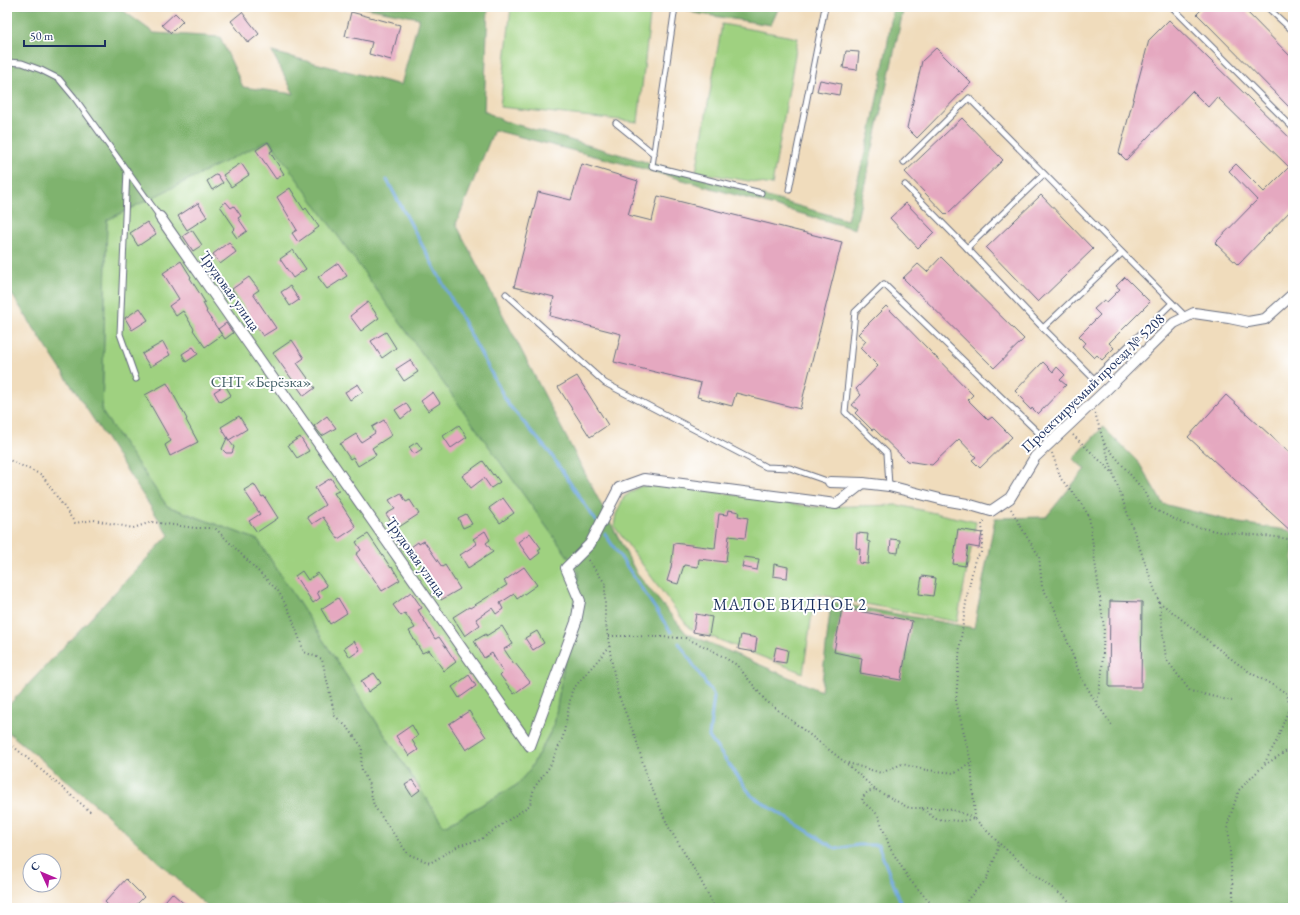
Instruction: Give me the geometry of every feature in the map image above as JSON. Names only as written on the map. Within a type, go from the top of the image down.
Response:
[{"type":"street","name":"Трудовая улица","points":[[160,217],[530,746],[576,622],[580,601],[566,568],[590,544]]},
{"type":"street","name":"Проектируемый проезд № 5208","points":[[991,512],[1010,498],[1035,457],[1092,404],[1174,323],[1194,313],[1248,322],[1265,318],[1293,294]]},
{"type":"street","points":[[590,544],[619,488],[644,479],[836,504],[863,483]]},
{"type":"street","points":[[830,482],[863,483],[889,486],[944,500],[967,504],[991,512]]},
{"type":"lane","points":[[675,7],[652,166],[761,193]]},
{"type":"lane","points":[[789,190],[825,7]]},
{"type":"lane","points":[[1172,7],[1293,128]]},
{"type":"lane","points":[[1267,7],[1293,31]]},
{"type":"lane","points":[[7,62],[22,63],[41,70],[58,79],[74,97],[160,217]]},
{"type":"lane","points":[[904,162],[969,98],[1186,317]]},
{"type":"lane","points":[[616,123],[654,154]]},
{"type":"lane","points":[[127,170],[120,334],[136,379]]},
{"type":"lane","points":[[967,248],[1044,174]]},
{"type":"lane","points":[[905,185],[1094,379],[1172,303]]},
{"type":"lane","points":[[1043,328],[1122,252]]},
{"type":"lane","points":[[889,486],[887,453],[845,412],[855,312],[884,284],[1049,443]]},
{"type":"lane","points":[[506,294],[604,383],[766,467],[790,468],[830,482]]},
{"type":"path","points":[[1092,404],[1113,473],[1159,602],[1166,659],[1190,691],[1232,700]]},
{"type":"path","points":[[1065,428],[1113,473]]},
{"type":"path","points":[[1049,443],[1061,479],[1076,496],[1089,516],[1104,628],[1102,672],[1097,704]]},
{"type":"path","points":[[1104,443],[1144,491],[1152,508],[1184,524],[1220,532],[1293,540]]},
{"type":"path","points":[[7,459],[42,475],[75,524],[94,520],[133,528],[152,522],[195,528],[215,528],[279,592],[291,615],[304,652],[322,659],[335,716],[349,729],[362,747],[361,768],[369,785],[374,806],[408,854],[430,863],[460,845],[480,840],[530,805],[534,788],[550,766],[563,736],[572,690],[610,646]]},
{"type":"path","points":[[1010,498],[1010,508],[1039,556],[1042,587],[1054,607],[1082,677],[1097,704],[1113,727]]},
{"type":"path","points":[[975,820],[971,762],[956,701],[960,645],[967,596],[975,559],[981,552],[983,538],[982,524],[991,512]]},
{"type":"path","points":[[590,544],[587,557],[605,584],[605,617],[618,694],[636,739],[648,778],[668,826],[700,879],[715,908]]},
{"type":"path","points":[[1159,602],[1246,670],[1286,693],[1290,706],[1276,742],[1263,766]]},
{"type":"path","points":[[609,636],[686,638],[710,649],[737,665],[765,700],[846,762],[876,790],[909,808],[943,808],[960,811],[975,820],[999,844],[1036,876],[1067,899],[1075,908]]},
{"type":"path","points":[[7,741],[92,812]]},
{"type":"path","points":[[1234,908],[1228,823],[1239,790],[1263,766],[1293,746]]},
{"type":"path","points":[[846,762],[881,773],[902,764],[926,770],[955,773],[971,762]]},
{"type":"path","points":[[876,790],[869,791],[863,796],[862,801],[878,815],[890,848],[909,879],[935,908]]},
{"type":"path","points":[[921,808],[936,820],[975,820]]},
{"type":"path","points":[[964,908],[968,899],[986,880],[999,844]]},
{"type":"green space","points":[[7,7],[118,7],[154,33],[220,37],[243,87],[294,94],[272,52],[401,85],[419,18],[361,7],[488,7],[484,111],[504,121],[847,220],[870,134],[887,47],[893,7],[904,7],[855,229],[644,169],[494,130],[456,224],[637,574],[686,633],[821,691],[831,602],[974,628],[995,518],[1046,517],[1085,469],[1073,459],[1103,427],[1139,463],[1163,504],[1239,523],[1293,531],[1293,908],[209,908],[105,813],[7,731],[7,707],[169,535],[7,287]],"holes":[[[269,140],[579,572],[554,726],[530,769],[517,785],[444,826],[258,540],[167,506],[102,412],[107,220]]]},
{"type":"green space","points":[[511,7],[651,7],[638,122],[500,107]]},
{"type":"green space","points":[[681,7],[779,7],[771,25],[694,13]]},
{"type":"green space","points":[[722,24],[798,38],[772,185],[696,172]]},
{"type":"green space","name":"СНТ «Берёзка»","points":[[269,139],[579,572],[554,725],[530,769],[517,785],[444,826],[258,540],[167,506],[102,412],[107,220]]},
{"type":"green space","points":[[640,486],[685,487],[813,507],[898,505],[976,522],[957,622],[815,594],[803,673],[689,628],[614,526],[616,514],[624,497]]},
{"type":"building","points":[[1204,7],[1242,7],[1293,59],[1293,111],[1197,14]]},
{"type":"building","points":[[242,12],[259,34],[248,43],[231,21]]},
{"type":"building","points":[[351,12],[400,25],[391,60],[369,54],[372,42],[345,36]]},
{"type":"building","points":[[175,13],[183,21],[171,33],[162,25]]},
{"type":"building","points":[[1169,20],[1293,141],[1293,208],[1238,265],[1215,243],[1257,200],[1229,171],[1236,164],[1264,192],[1289,167],[1217,97],[1208,107],[1192,91],[1126,160],[1119,153],[1149,40]]},
{"type":"building","points":[[936,48],[971,83],[917,138],[907,128],[922,61]]},
{"type":"building","points":[[846,51],[859,52],[857,70],[843,68]]},
{"type":"building","points":[[820,80],[841,84],[839,95],[817,91]]},
{"type":"building","points":[[962,118],[1003,160],[946,215],[905,172]]},
{"type":"building","points":[[268,142],[273,150],[270,152],[284,174],[276,179],[256,150]]},
{"type":"building","points":[[241,163],[249,175],[231,187],[223,175]]},
{"type":"building","points":[[582,164],[638,181],[628,215],[652,221],[658,196],[842,242],[800,409],[736,393],[732,406],[697,397],[701,383],[614,362],[621,334],[550,316],[554,297],[514,287],[538,192],[571,200]]},
{"type":"building","points":[[217,174],[223,183],[212,190],[207,181]]},
{"type":"building","points":[[290,188],[304,210],[306,208],[319,227],[298,242],[292,233],[297,230],[277,197]]},
{"type":"building","points":[[1041,195],[1093,249],[1038,302],[986,248]]},
{"type":"building","points":[[226,202],[231,208],[234,206],[241,216],[238,218],[247,231],[237,238],[232,231],[235,228],[220,206]]},
{"type":"building","points":[[198,203],[207,217],[187,230],[178,216]]},
{"type":"building","points":[[906,203],[934,232],[918,248],[890,218]]},
{"type":"building","points":[[147,222],[156,234],[138,246],[130,233]]},
{"type":"building","points":[[192,230],[202,245],[193,251],[183,236]]},
{"type":"building","points":[[229,242],[236,252],[220,264],[213,254]]},
{"type":"building","points":[[293,250],[306,269],[293,278],[280,259]]},
{"type":"building","points":[[941,257],[1024,339],[994,368],[903,278],[918,264],[927,272]]},
{"type":"building","points":[[181,261],[205,302],[203,303],[207,311],[206,312],[222,335],[205,347],[193,330],[194,329],[183,311],[176,316],[169,306],[179,299],[163,273]]},
{"type":"building","points":[[338,263],[347,276],[327,289],[318,277]]},
{"type":"building","points":[[249,277],[259,290],[253,294],[276,328],[263,336],[232,289]]},
{"type":"building","points":[[1125,277],[1150,302],[1109,343],[1114,348],[1102,360],[1097,355],[1094,358],[1082,346],[1086,343],[1079,336],[1100,315],[1094,309],[1104,300],[1107,302],[1120,289],[1116,286]]},
{"type":"building","points":[[290,286],[299,300],[290,306],[281,292]]},
{"type":"building","points":[[368,302],[379,318],[361,331],[350,316]]},
{"type":"building","points":[[886,306],[973,395],[968,400],[988,420],[992,417],[1012,437],[980,468],[972,460],[976,457],[959,439],[932,465],[907,461],[855,413],[858,410],[852,405],[861,395],[856,389],[878,366],[860,348],[866,341],[858,334]]},
{"type":"building","points":[[140,308],[148,320],[132,330],[125,318]]},
{"type":"building","points":[[226,323],[233,333],[225,339],[218,329]]},
{"type":"building","points":[[386,332],[396,348],[382,358],[371,341]]},
{"type":"building","points":[[292,340],[304,358],[297,363],[315,388],[304,396],[273,353]]},
{"type":"building","points":[[163,342],[170,355],[150,367],[142,354]]},
{"type":"building","points":[[193,347],[198,354],[186,362],[182,354]]},
{"type":"building","points":[[410,360],[418,372],[404,381],[396,369]]},
{"type":"building","points":[[1043,362],[1053,372],[1057,367],[1065,375],[1060,380],[1066,385],[1038,414],[1032,408],[1031,410],[1023,402],[1024,400],[1015,391]]},
{"type":"building","points":[[577,376],[608,425],[590,437],[558,387]]},
{"type":"building","points":[[167,383],[198,442],[170,456],[165,445],[171,441],[145,395]]},
{"type":"building","points":[[358,384],[363,392],[350,400],[345,392]]},
{"type":"building","points":[[225,385],[231,395],[220,402],[214,392]]},
{"type":"building","points":[[433,392],[440,403],[428,411],[421,401]]},
{"type":"building","points":[[1226,395],[1293,456],[1293,533],[1188,437]]},
{"type":"building","points":[[406,403],[411,411],[401,419],[395,410]]},
{"type":"building","points":[[239,416],[247,429],[229,440],[221,427]]},
{"type":"building","points":[[327,416],[336,428],[322,436],[314,426]]},
{"type":"building","points":[[384,420],[392,435],[372,448],[376,455],[358,466],[353,457],[350,459],[340,444],[356,434],[361,442],[375,433],[372,427]]},
{"type":"building","points":[[459,425],[467,437],[451,448],[443,436]]},
{"type":"building","points":[[300,437],[309,451],[297,458],[288,445]]},
{"type":"building","points":[[227,438],[234,447],[232,453],[226,453],[222,449]]},
{"type":"building","points":[[417,442],[422,449],[414,454],[409,447]]},
{"type":"building","points":[[483,461],[500,482],[491,488],[484,478],[471,488],[462,476]]},
{"type":"building","points":[[331,478],[339,491],[334,493],[356,527],[338,539],[323,517],[312,524],[307,517],[325,505],[315,488]]},
{"type":"building","points":[[254,484],[262,497],[264,496],[278,518],[257,532],[249,521],[260,514],[244,490]]},
{"type":"building","points":[[401,493],[406,502],[410,500],[419,514],[396,529],[386,514],[395,509],[389,500]]},
{"type":"building","points":[[503,498],[514,513],[500,523],[489,508]]},
{"type":"building","points":[[729,510],[739,512],[738,516],[748,518],[745,538],[729,536],[726,562],[699,559],[698,567],[684,565],[678,584],[667,581],[671,568],[674,543],[715,548],[719,514],[728,515]]},
{"type":"building","points":[[466,514],[472,524],[463,528],[458,518]]},
{"type":"building","points":[[958,529],[982,533],[979,548],[968,546],[965,566],[953,564]]},
{"type":"building","points":[[485,531],[490,540],[486,543],[493,552],[468,568],[460,555],[477,544],[473,539]]},
{"type":"building","points":[[530,533],[541,548],[538,550],[540,553],[531,560],[518,542]]},
{"type":"building","points":[[857,533],[868,534],[867,541],[870,542],[868,564],[859,563],[860,549],[856,548]]},
{"type":"building","points":[[368,534],[400,580],[382,591],[356,554],[361,550],[356,542]]},
{"type":"building","points":[[891,539],[900,540],[898,553],[890,552]]},
{"type":"building","points":[[424,541],[442,567],[445,565],[460,589],[441,600],[426,577],[428,576],[411,547],[418,542],[419,544]]},
{"type":"building","points":[[744,557],[759,559],[757,570],[742,567]]},
{"type":"building","points":[[774,564],[788,567],[787,578],[773,576]]},
{"type":"building","points":[[524,567],[537,585],[517,599],[514,594],[500,603],[503,609],[496,614],[492,608],[476,619],[480,625],[465,636],[453,617],[507,585],[504,581]]},
{"type":"building","points":[[302,571],[308,580],[318,573],[327,586],[317,592],[320,598],[313,603],[295,576]]},
{"type":"building","points":[[922,576],[936,578],[933,596],[919,594]]},
{"type":"building","points":[[411,592],[422,608],[418,610],[435,639],[439,637],[456,662],[444,671],[429,650],[422,653],[409,631],[415,628],[405,613],[401,616],[393,605]]},
{"type":"building","points":[[338,598],[347,613],[330,624],[321,609]]},
{"type":"building","points":[[1110,601],[1142,602],[1141,687],[1109,687]]},
{"type":"building","points":[[842,608],[912,621],[901,680],[860,673],[862,658],[834,652]]},
{"type":"building","points":[[696,614],[712,617],[709,635],[693,632]]},
{"type":"building","points":[[502,626],[513,644],[504,649],[514,664],[515,663],[530,682],[514,694],[500,675],[503,672],[492,653],[484,658],[474,641],[486,634],[486,636]]},
{"type":"building","points":[[537,631],[544,643],[533,650],[525,638]]},
{"type":"building","points":[[741,635],[757,638],[755,652],[738,649]]},
{"type":"building","points":[[354,641],[360,650],[350,657],[344,648]]},
{"type":"building","points":[[776,647],[788,650],[786,663],[773,661]]},
{"type":"building","points":[[374,673],[381,683],[368,692],[361,681]]},
{"type":"building","points":[[469,675],[476,686],[459,698],[452,687]]},
{"type":"building","points":[[469,711],[486,737],[466,750],[449,724]]},
{"type":"building","points":[[412,725],[418,736],[412,740],[418,750],[409,756],[396,736]]},
{"type":"building","points":[[413,780],[420,790],[412,796],[405,785]]},
{"type":"building","points":[[126,879],[144,897],[133,908],[111,908],[105,902]]},
{"type":"building","points":[[172,893],[189,908],[159,908]]},
{"type":"waterway","points":[[387,180],[508,404],[550,453],[596,521]]},
{"type":"waterway","points":[[605,534],[671,632]]},
{"type":"waterway","points":[[679,643],[714,696],[709,737],[752,796],[836,849],[858,845],[878,845],[903,908]]},
{"type":"district","name":"МАЛОЕ ВИДНОЕ 2","points":[[790,604]]}]
